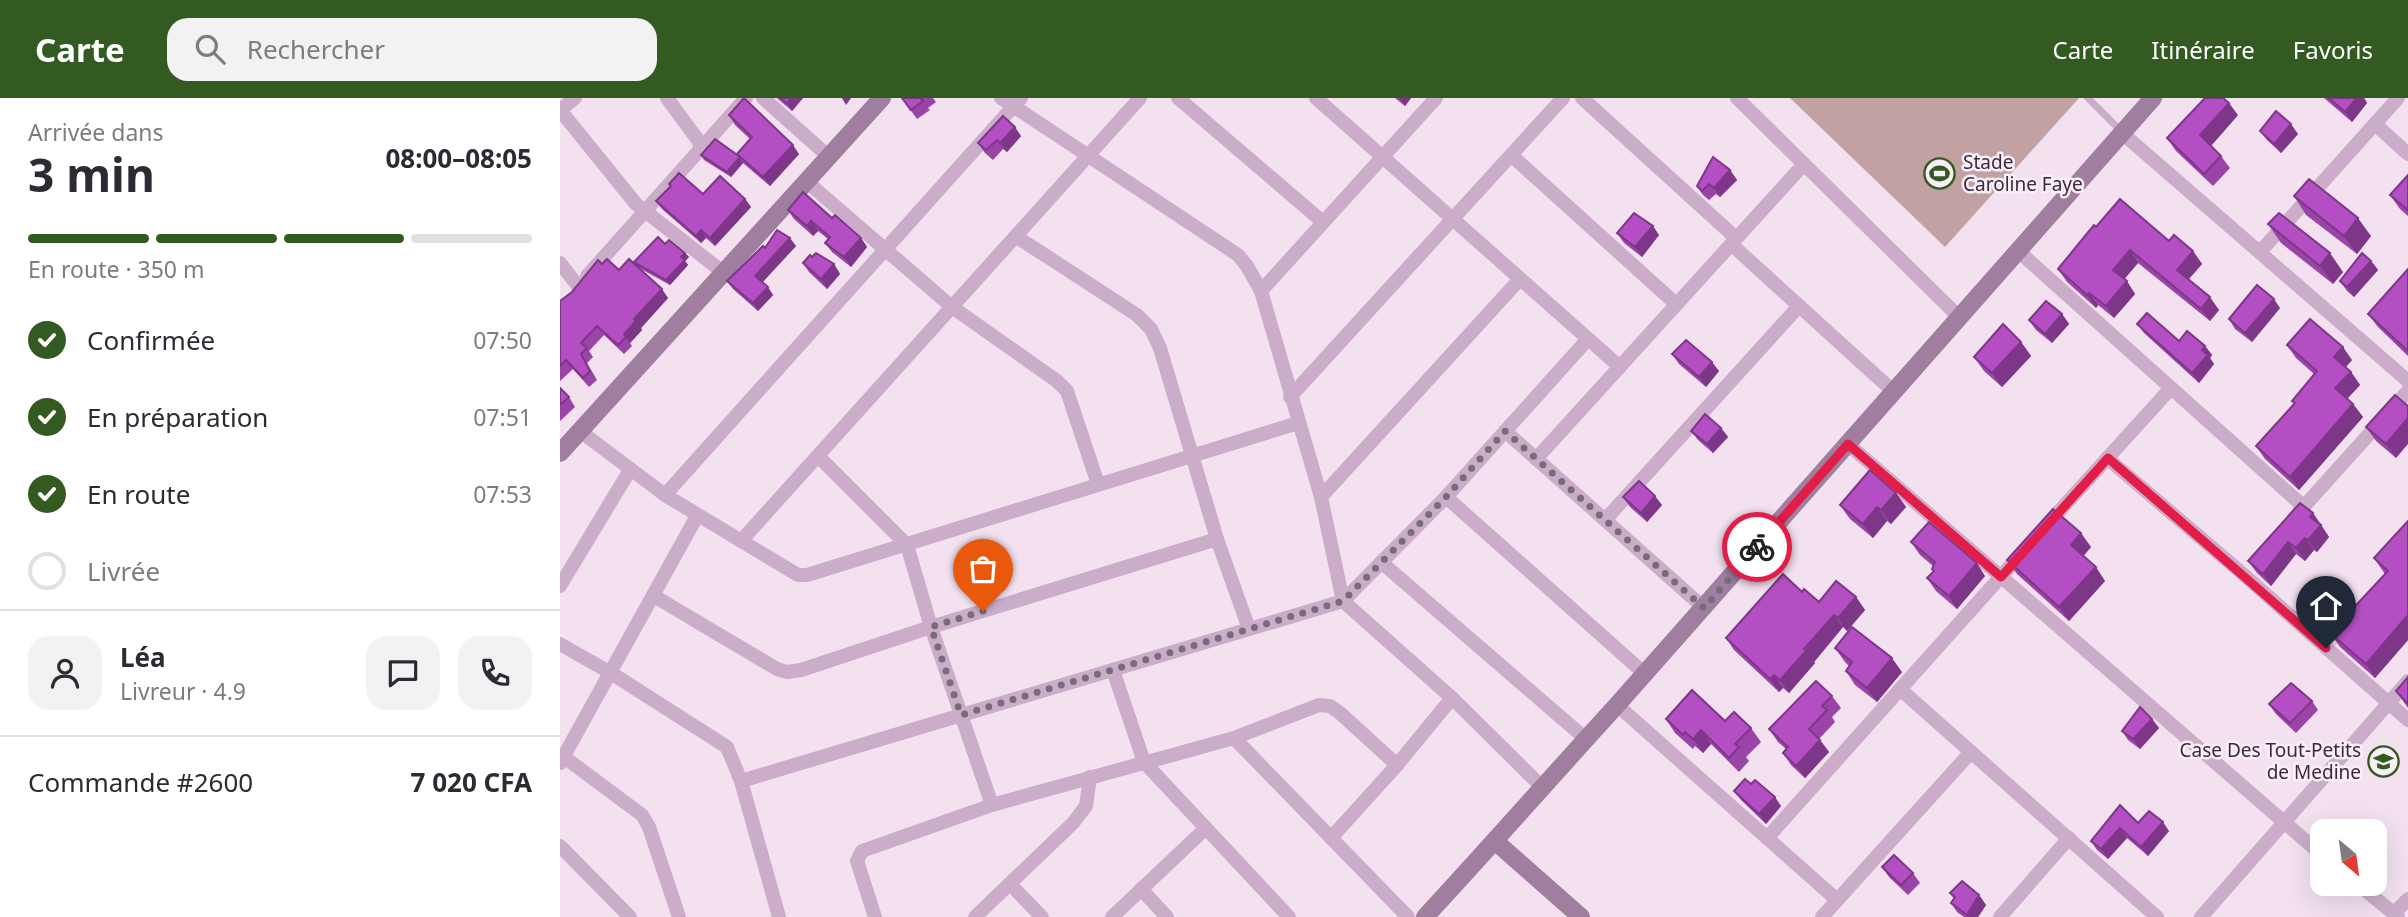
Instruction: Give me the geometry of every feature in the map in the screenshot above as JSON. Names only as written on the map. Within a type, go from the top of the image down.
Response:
[{"type":"main road","points":[[560,453],[882,98]]},
{"type":"main road","points":[[1425,917],[1496,842],[1542,787],[1704,608],[2153,98]]},
{"type":"main road","points":[[1496,842],[1581,917]]},
{"type":"street","points":[[575,98],[560,110],[631,197],[645,211],[724,272]]},
{"type":"street","points":[[667,98],[703,147]]},
{"type":"street","points":[[560,263],[573,291],[746,98]]},
{"type":"street","points":[[762,98],[828,156]]},
{"type":"street","points":[[741,541],[1140,98]]},
{"type":"street","points":[[1178,98],[1323,222]]},
{"type":"street","points":[[1316,98],[1620,367]]},
{"type":"street","points":[[1261,291],[1436,98]]},
{"type":"street","points":[[1290,397],[1563,98]]},
{"type":"street","points":[[1582,98],[1799,306],[1894,391]]},
{"type":"street","points":[[1737,98],[1959,317]]},
{"type":"street","points":[[2260,252],[2398,98]]},
{"type":"street","points":[[665,495],[886,249],[1012,101],[1238,255],[1247,266],[1261,291],[1321,497],[1343,601],[1452,698],[1542,787]]},
{"type":"street","points":[[2375,124],[2408,154]]},
{"type":"street","points":[[2122,133],[2408,381]]},
{"type":"street","points":[[1511,155],[1676,304]]},
{"type":"street","points":[[1536,459],[1804,164]]},
{"type":"street","points":[[806,181],[953,307],[1057,381],[1067,391],[1098,484]]},
{"type":"street","points":[[1017,237],[1138,315],[1151,328],[1160,348],[1217,539],[1249,629]]},
{"type":"street","points":[[2017,250],[2304,507]]},
{"type":"street","points":[[1321,497],[1520,279]]},
{"type":"street","points":[[1605,520],[1799,306]]},
{"type":"street","points":[[741,782],[1343,601],[1446,497],[1588,339]]},
{"type":"street","points":[[1766,838],[2171,388]]},
{"type":"street","points":[[2286,526],[2408,391]]},
{"type":"street","points":[[580,431],[630,470],[697,516],[798,575],[807,575],[1298,423]]},
{"type":"street","points":[[1505,431],[1704,608]]},
{"type":"street","points":[[1848,444],[2310,845]]},
{"type":"street","points":[[819,457],[907,545],[931,627],[992,805]]},
{"type":"street","points":[[2108,458],[2248,569],[2408,720]]},
{"type":"street","points":[[560,586],[630,470]]},
{"type":"street","points":[[1446,497],[1644,674]]},
{"type":"street","points":[[680,917],[649,827],[642,815],[562,760],[697,516]]},
{"type":"street","points":[[654,596],[777,669],[787,672],[802,670],[931,627],[1217,539]]},
{"type":"street","points":[[1381,562],[1586,739]]},
{"type":"street","points":[[560,644],[727,747],[741,782],[779,917]]},
{"type":"street","points":[[1113,670],[1144,762],[1289,917]]},
{"type":"street","points":[[2201,917],[2408,681]]},
{"type":"street","points":[[1900,689],[2157,917]]},
{"type":"street","points":[[1331,838],[1397,765],[1452,698]]},
{"type":"street","points":[[875,917],[857,861],[862,851],[992,805],[1234,738],[1319,705],[1330,706],[1397,765]]},
{"type":"street","points":[[1617,705],[1837,900]]},
{"type":"street","points":[[1234,738],[1408,917]]},
{"type":"street","points":[[1822,917],[1970,752]]},
{"type":"street","points":[[975,917],[1073,822],[1086,806],[1090,777]]},
{"type":"street","points":[[1112,917],[1206,828]]},
{"type":"street","points":[[2000,917],[2069,838]]},
{"type":"street","points":[[560,846],[630,917]]},
{"type":"street","points":[[1010,884],[1042,917]]},
{"type":"street","points":[[1141,890],[1167,917]]},
{"type":"street","points":[[2373,896],[2396,915],[2408,899]]},
{"type":"lane","points":[[2088,98],[2122,133]]},
{"type":"shaded area","name":"Stade Caroline Faye","points":[[1790,98],[2079,98],[1945,247]]},
{"type":"building","points":[[744,98],[793,145],[763,177],[737,154],[752,137],[729,115]]},
{"type":"building","points":[[902,98],[922,98],[923,101],[911,110]]},
{"type":"building","points":[[2205,98],[2223,98],[2229,103],[2200,135],[2221,156],[2204,174],[2167,138]]},
{"type":"building","points":[[2329,98],[2357,98],[2345,112]]},
{"type":"building","points":[[2276,111],[2291,124],[2274,144],[2260,131]]},
{"type":"building","points":[[1003,116],[1015,127],[1000,143],[997,140],[986,150],[978,143]]},
{"type":"building","points":[[715,139],[740,157],[727,172],[701,155]]},
{"type":"building","points":[[1713,157],[1730,170],[1714,188],[1709,184],[1702,191],[1697,186]]},
{"type":"building","points":[[679,173],[703,194],[720,176],[745,199],[710,238],[701,230],[696,236],[656,201]]},
{"type":"building","points":[[2408,175],[2408,210],[2390,195]]},
{"type":"building","points":[[2309,179],[2358,218],[2344,236],[2294,196]]},
{"type":"building","points":[[803,192],[832,218],[835,215],[861,238],[844,257],[825,243],[830,237],[811,221],[807,226],[788,210]]},
{"type":"building","points":[[2120,199],[2169,241],[2174,235],[2193,251],[2177,270],[2210,297],[2201,309],[2130,250],[2113,270],[2127,281],[2106,306],[2089,293],[2087,295],[2058,269],[2094,225],[2096,227]]},
{"type":"building","points":[[1634,213],[1653,226],[1635,247],[1617,233]]},
{"type":"building","points":[[2279,213],[2330,253],[2320,266],[2268,224]]},
{"type":"building","points":[[777,230],[790,238],[755,276],[768,287],[753,303],[727,281],[763,246],[765,248]]},
{"type":"building","points":[[658,237],[665,244],[669,240],[685,253],[681,257],[685,260],[666,280],[634,262]]},
{"type":"building","points":[[816,253],[834,264],[821,279],[803,263]]},
{"type":"building","points":[[2362,253],[2371,261],[2347,287],[2340,281]]},
{"type":"building","points":[[607,259],[619,270],[629,259],[662,289],[634,319],[636,321],[618,345],[597,326],[581,343],[587,348],[581,354],[590,371],[583,378],[566,360],[560,366],[560,301],[572,292],[598,260],[602,264]]},
{"type":"building","points":[[2408,269],[2408,351],[2368,314]]},
{"type":"building","points":[[2257,285],[2274,299],[2245,333],[2229,319]]},
{"type":"building","points":[[2046,301],[2062,314],[2045,334],[2029,320]]},
{"type":"building","points":[[2147,313],[2179,341],[2187,331],[2205,346],[2202,350],[2208,355],[2192,373],[2137,324]]},
{"type":"building","points":[[2310,319],[2343,347],[2334,357],[2351,372],[2335,388],[2353,404],[2290,477],[2256,446],[2295,403],[2292,401],[2317,371],[2287,345]]},
{"type":"building","points":[[2003,324],[2021,342],[1992,373],[1974,357]]},
{"type":"building","points":[[1686,340],[1712,362],[1699,377],[1672,354]]},
{"type":"building","points":[[560,388],[569,397],[560,405]]},
{"type":"building","points":[[2395,395],[2408,406],[2408,418],[2386,444],[2366,427]]},
{"type":"building","points":[[1705,414],[1721,428],[1707,444],[1691,431]]},
{"type":"building","points":[[1870,470],[1896,493],[1881,510],[1877,507],[1863,524],[1840,505]]},
{"type":"building","points":[[1639,481],[1655,496],[1641,513],[1623,497]]},
{"type":"building","points":[[2300,503],[2313,513],[2310,517],[2321,525],[2308,540],[2305,538],[2296,548],[2288,542],[2263,574],[2248,561]]},
{"type":"building","points":[[2053,509],[2081,533],[2071,545],[2096,567],[2059,607],[2007,560]]},
{"type":"building","points":[[2408,521],[2408,615],[2366,664],[2330,633],[2388,571],[2374,558]]},
{"type":"building","points":[[1929,522],[1977,563],[1949,596],[1927,578],[1934,571],[1932,569],[1935,562],[1911,542]]},
{"type":"building","points":[[1783,574],[1802,592],[1804,589],[1819,602],[1836,581],[1856,597],[1838,618],[1834,615],[1780,680],[1774,675],[1770,679],[1726,638]]},
{"type":"building","points":[[1852,627],[1892,658],[1867,688],[1846,671],[1852,662],[1835,648]]},
{"type":"building","points":[[2408,677],[2408,704],[2396,691]]},
{"type":"building","points":[[1816,681],[1832,696],[1822,706],[1827,710],[1809,729],[1820,740],[1796,766],[1783,753],[1788,747],[1769,729]]},
{"type":"building","points":[[2291,683],[2312,701],[2290,723],[2269,704]]},
{"type":"building","points":[[1692,690],[1725,721],[1734,712],[1751,728],[1735,744],[1739,747],[1729,758],[1701,730],[1693,739],[1685,732],[1683,735],[1666,719]]},
{"type":"building","points":[[2140,707],[2152,719],[2133,739],[2122,731]]},
{"type":"building","points":[[1745,779],[1751,784],[1755,780],[1775,797],[1759,814],[1734,791]]},
{"type":"building","points":[[2120,805],[2138,823],[2149,811],[2163,822],[2141,847],[2120,828],[2101,849],[2091,841]]},
{"type":"building","points":[[1894,855],[1913,873],[1901,885],[1882,867]]},
{"type":"building","points":[[1962,881],[1979,895],[1967,915],[1951,903],[1955,897],[1950,893]]},
{"type":"way so far","points":[[983,611],[931,627],[961,715],[1343,601],[1446,497],[1505,431],[1704,608],[1757,547]]},
{"type":"place","name":"Stade Caroline Faye","points":[[1940,173]]},
{"type":"place","name":"Case Des Tout-Petits de Medine","points":[[2384,761]]},
{"type":"route","points":[[1757,547],[1848,444],[2001,577],[2108,458],[2326,648]]}]
